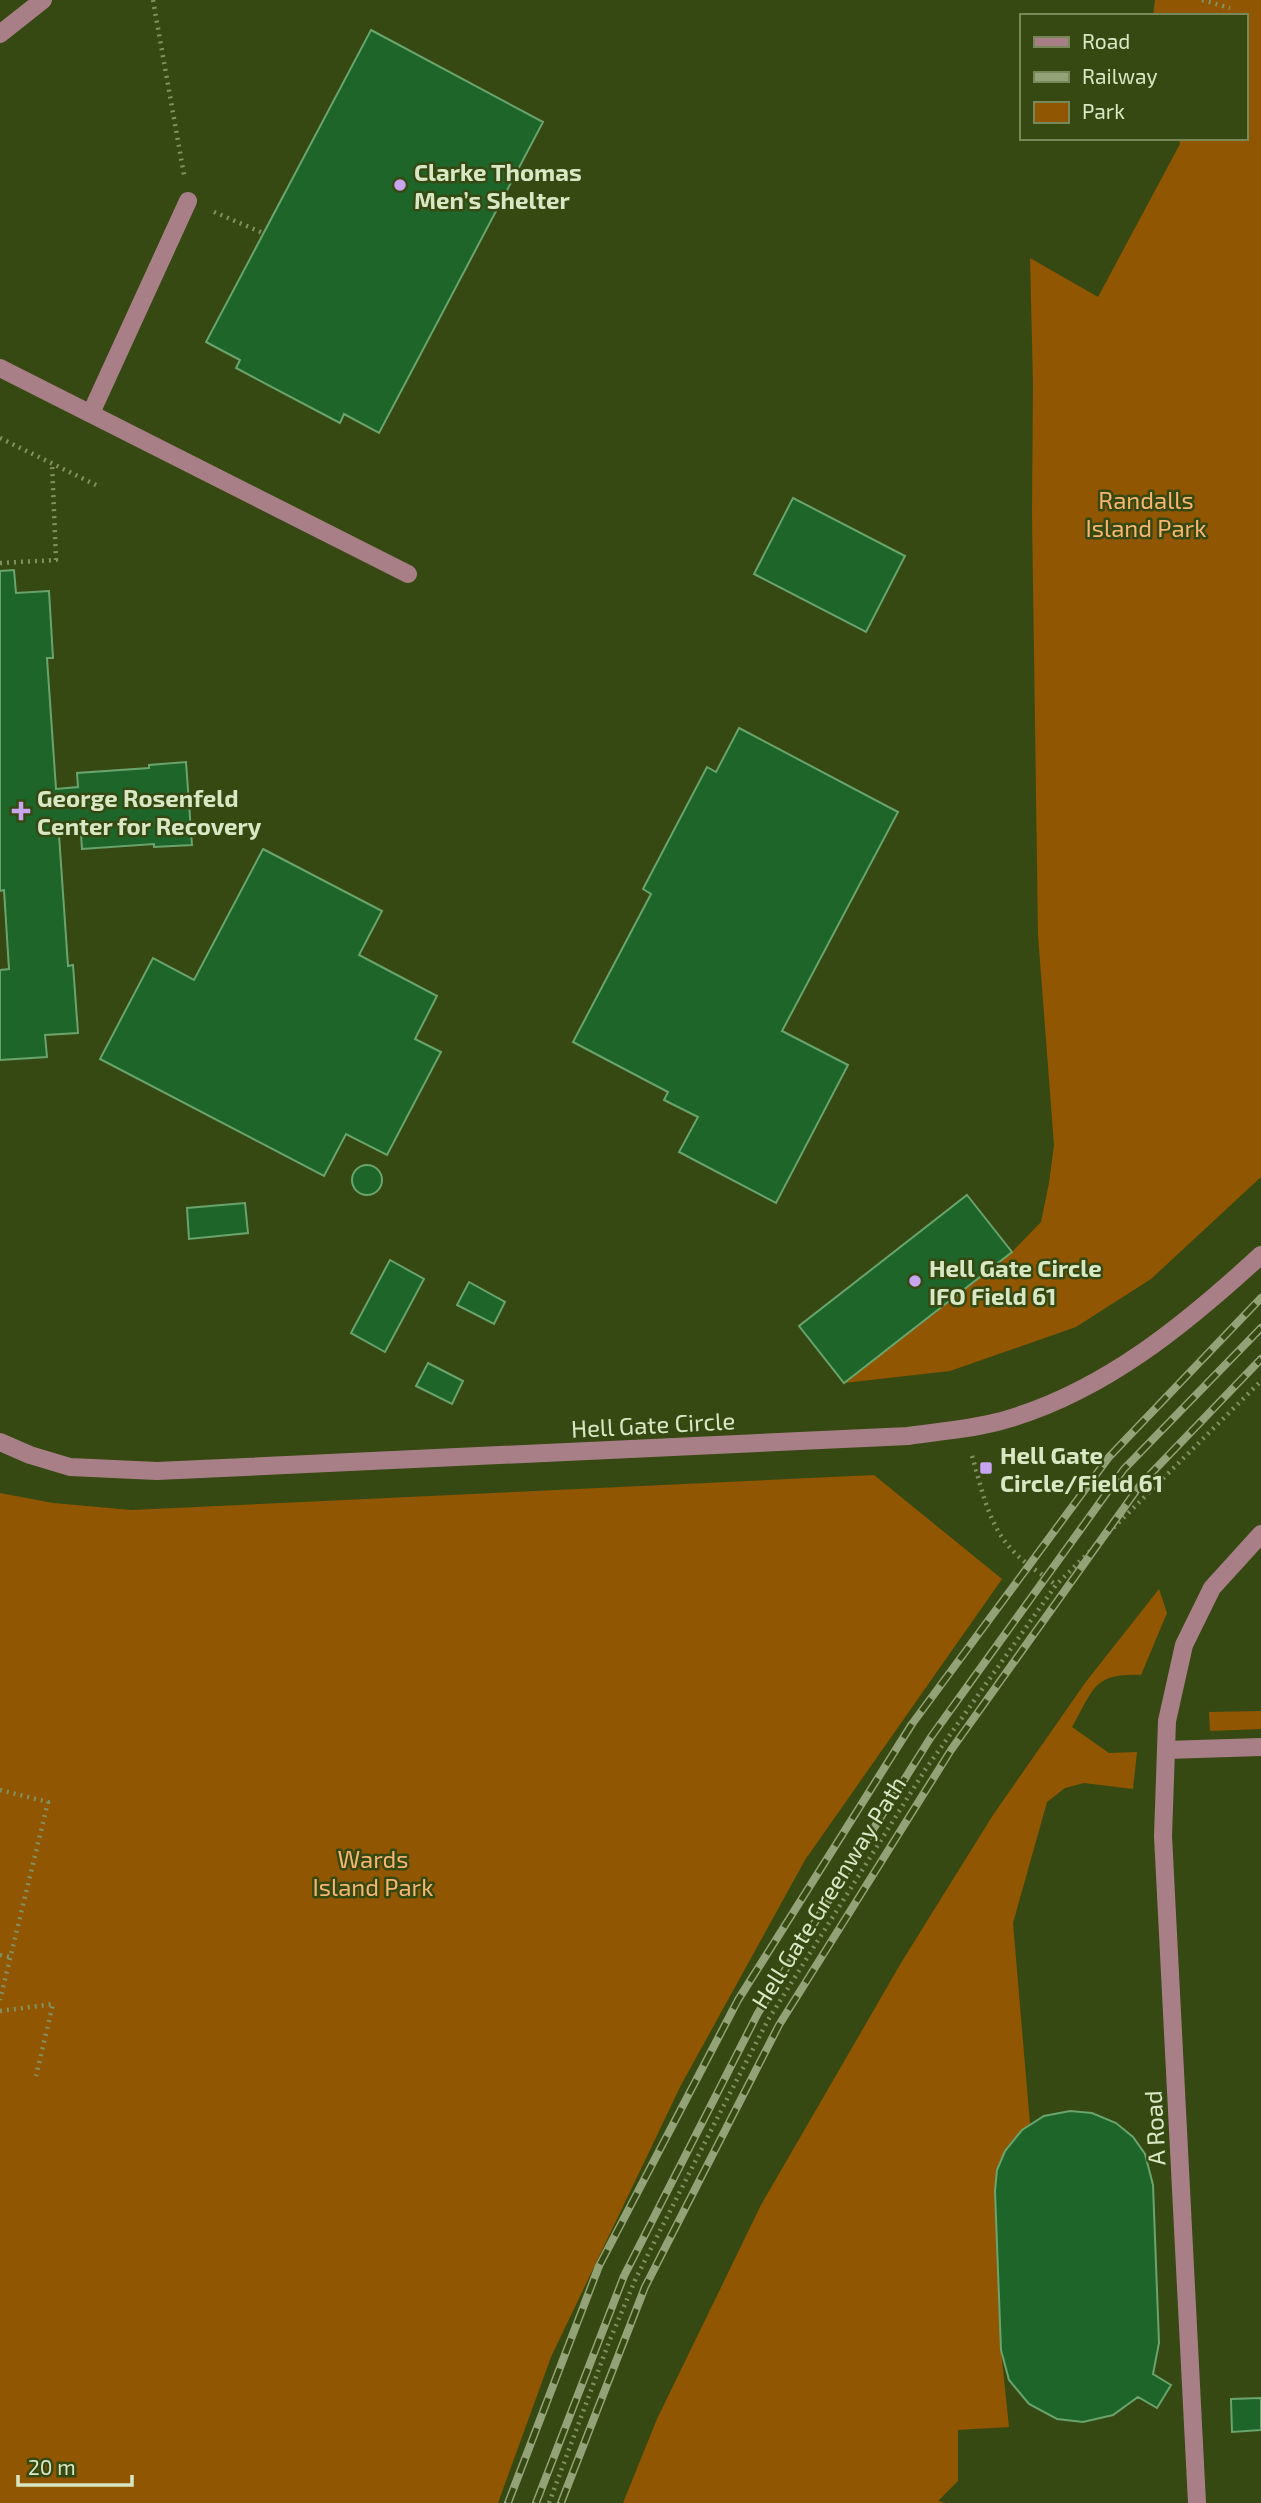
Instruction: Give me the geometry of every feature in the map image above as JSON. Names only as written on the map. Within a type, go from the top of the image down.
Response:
[{"type":"street","points":[[0,34],[43,0]]},
{"type":"street","points":[[91,413],[188,201]]},
{"type":"street","points":[[0,369],[408,574]]},
{"type":"street","name":"Hell Gate Circle","points":[[0,1442],[30,1455],[70,1467],[157,1471],[908,1436],[1006,1420],[1053,1403],[1099,1381],[1188,1319],[1261,1255]]},
{"type":"street","name":"A Road","points":[[1197,2503],[1163,1836],[1167,1721],[1184,1645],[1212,1588],[1261,1534]]},
{"type":"street","points":[[1166,1750],[1261,1747]]},
{"type":"path","points":[[153,0],[188,201],[263,233]]},
{"type":"path","points":[[1202,0],[1230,8]]},
{"type":"path","points":[[0,438],[98,486]]},
{"type":"path","points":[[0,563],[56,560],[52,463]]},
{"type":"path","name":"Hell Gate Greenway Path","points":[[549,2503],[609,2342],[636,2278],[768,2020],[925,1770],[1056,1585],[1261,1381]]},
{"type":"path","points":[[964,1427],[988,1512],[1013,1552],[1056,1585]]},
{"type":"path","points":[[0,1790],[48,1802],[0,2000]]},
{"type":"path","points":[[0,1955],[10,1957]]},
{"type":"path","points":[[0,2011],[53,2004],[36,2076]]},
{"type":"green space","name":"Randalls Island Park","points":[[1155,0],[1261,0],[1261,1177],[1151,1279],[1076,1327],[950,1371],[844,1383],[1012,1252],[1041,1222],[1054,1145],[1038,935],[1030,258],[1098,297],[1180,144],[1179,140],[1247,140],[1247,14],[1153,14]]},
{"type":"green space","name":"Wards Island Park","points":[[874,1475],[1002,1579],[805,1860],[681,2085],[551,2357],[498,2503],[0,2503],[0,1493],[53,1503],[132,1510]]},
{"type":"green space","points":[[1159,1589],[1167,1613],[1141,1675],[1113,1677],[1097,1686],[1072,1727],[1109,1753],[1137,1752],[1133,1789],[1084,1783],[1065,1788],[1047,1802],[1013,1923],[1030,2124],[1014,2138],[1005,2151],[995,2181],[1001,2350],[1009,2427],[958,2430],[958,2481],[938,2501],[946,2503],[623,2503],[657,2419],[761,2205],[901,1963],[993,1815],[1085,1683]]},
{"type":"green space","points":[[1261,1711],[1261,1729],[1210,1731],[1209,1712]]},
{"type":"building","name":"Clarke Thomas Men’s Shelter","points":[[371,30],[543,122],[379,433],[344,414],[340,423],[236,368],[240,360],[206,342]]},
{"type":"building","points":[[793,498],[905,556],[866,632],[754,574]]},
{"type":"building","points":[[14,570],[16,593],[49,591],[53,658],[47,658],[56,789],[78,787],[77,773],[149,768],[149,765],[186,762],[192,845],[154,847],[154,844],[82,849],[81,834],[59,835],[68,966],[73,965],[78,1033],[45,1035],[47,1057],[0,1060],[0,970],[9,969],[4,890],[0,891],[0,571]]},
{"type":"building","points":[[739,728],[898,812],[782,1031],[848,1065],[776,1203],[679,1152],[698,1117],[664,1100],[668,1092],[573,1042],[651,894],[643,889],[707,767],[716,772]]},
{"type":"building","points":[[263,849],[382,911],[359,955],[437,996],[415,1039],[441,1052],[387,1155],[346,1134],[324,1176],[100,1059],[153,958],[194,980]]},
{"type":"building","points":[[367,1165],[373,1166],[381,1174],[381,1186],[373,1194],[367,1195],[361,1194],[353,1186],[352,1180],[353,1174],[361,1166]]},
{"type":"building","name":"Hell Gate Circle IFO Field 61","points":[[967,1195],[1012,1252],[844,1383],[799,1326]]},
{"type":"building","points":[[245,1203],[248,1233],[189,1239],[187,1208]]},
{"type":"building","points":[[390,1260],[424,1279],[385,1352],[351,1333]]},
{"type":"building","points":[[469,1282],[505,1302],[494,1324],[457,1305]]},
{"type":"building","points":[[428,1363],[463,1381],[452,1404],[416,1386]]},
{"type":"building","points":[[1070,2111],[1092,2113],[1116,2123],[1133,2137],[1145,2154],[1153,2185],[1159,2343],[1153,2374],[1171,2385],[1157,2408],[1138,2397],[1113,2415],[1083,2422],[1057,2419],[1029,2404],[1009,2380],[1001,2350],[995,2191],[997,2170],[1005,2151],[1022,2130],[1044,2116]]},
{"type":"building","points":[[1261,2398],[1261,2430],[1232,2432],[1231,2399]]},
{"type":"railway","points":[[508,2503],[599,2266],[738,2000],[912,1724],[1109,1457],[1261,1298]]},
{"type":"railway","points":[[536,2503],[624,2276],[758,2013],[931,1737],[1124,1469],[1261,1328]]},
{"type":"railway","points":[[561,2503],[645,2287],[779,2025],[951,1750],[1141,1484],[1261,1359]]},
{"type":"place","name":"Clarke Thomas Men’s Shelter","points":[[400,185]]},
{"type":"place","name":"George Rosenfeld Center for Recovery","points":[[21,811]]},
{"type":"place","name":"Hell Gate Circle IFO Field 61","points":[[915,1281]]},
{"type":"place","name":"Hell Gate Circle/Field 61","points":[[986,1468]]}]
